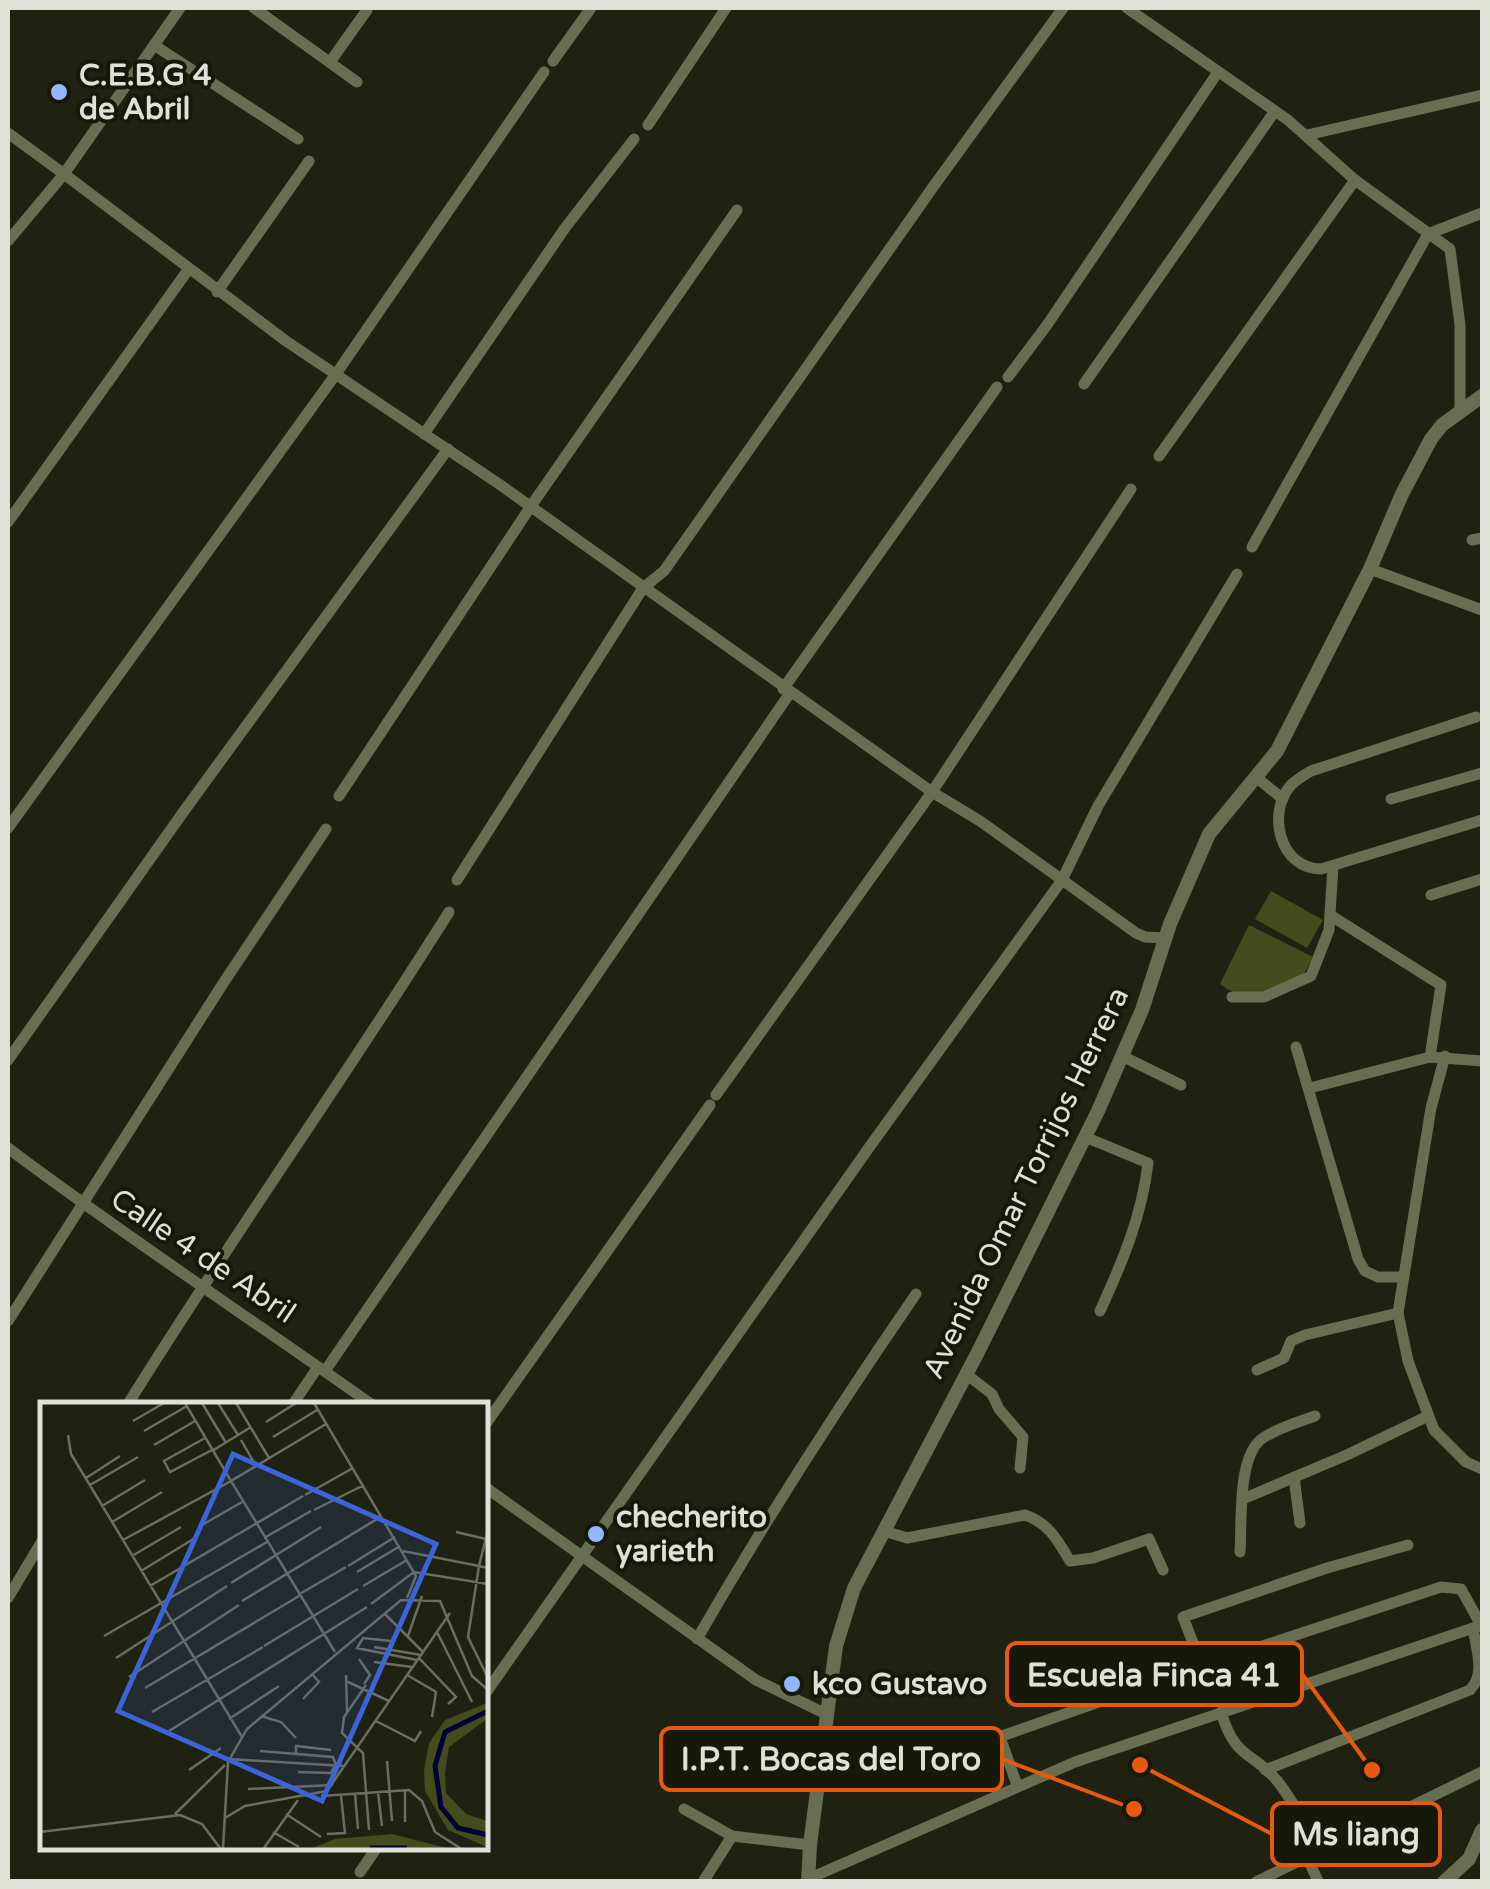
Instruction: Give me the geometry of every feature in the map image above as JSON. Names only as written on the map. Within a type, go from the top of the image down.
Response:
[{"type":"street","points":[[254,8],[357,82]]},
{"type":"street","points":[[552,61],[591,8]]},
{"type":"street","points":[[648,124],[726,8]]},
{"type":"street","points":[[458,880],[643,588],[664,572],[932,187],[1063,8]]},
{"type":"street","points":[[1127,8],[1275,111],[1355,180],[1450,250],[1460,326],[1460,410]]},
{"type":"street","points":[[8,241],[64,174],[174,10]]},
{"type":"street","points":[[330,62],[367,10]]},
{"type":"street","points":[[154,45],[298,139]]},
{"type":"street","points":[[8,828],[336,374],[544,72]]},
{"type":"street","points":[[1008,377],[1048,325],[1218,72]]},
{"type":"street","points":[[1307,135],[1482,95]]},
{"type":"street","points":[[1084,384],[1275,111]]},
{"type":"street","points":[[8,133],[99,198],[218,292],[645,586],[932,792],[980,821],[1136,933],[1166,938]]},
{"type":"street","points":[[424,434],[566,228],[634,139]]},
{"type":"street","points":[[218,292],[308,160]]},
{"type":"street","points":[[1159,456],[1355,180]]},
{"type":"street","points":[[339,796],[530,506],[737,210]]},
{"type":"street","points":[[1252,547],[1428,234],[1482,212]]},
{"type":"street","points":[[8,522],[188,270]]},
{"type":"street","points":[[294,1402],[322,1369],[998,387]]},
{"type":"street","name":"Avenida Omar Torrijos Herrera","points":[[808,1880],[826,1714],[843,1618],[854,1588],[1085,1137],[1142,1010],[1191,870],[1209,834],[1277,751],[1431,440],[1460,410],[1482,396]]},
{"type":"street","points":[[8,1060],[448,450]]},
{"type":"street","points":[[488,1421],[932,792],[1131,490]]},
{"type":"street","points":[[1370,569],[1482,610]]},
{"type":"street","points":[[488,1690],[1062,880],[1098,806],[1237,574]]},
{"type":"street","points":[[1476,717],[1311,771],[1289,786],[1278,828],[1287,850],[1302,866],[1312,869],[1482,820]]},
{"type":"street","points":[[1390,799],[1482,773]]},
{"type":"street","points":[[1257,778],[1284,799]]},
{"type":"street","points":[[8,1321],[326,829]]},
{"type":"street","points":[[1232,997],[1264,997],[1311,976],[1329,930],[1333,866]]},
{"type":"street","points":[[1431,895],[1482,879]]},
{"type":"street","points":[[129,1402],[202,1284],[449,912]]},
{"type":"street","points":[[1330,914],[1442,985],[1430,1056]]},
{"type":"street","points":[[1296,1047],[1358,1259],[1364,1271],[1378,1277],[1402,1278]]},
{"type":"street","points":[[1122,1056],[1181,1085]]},
{"type":"street","points":[[1310,1088],[1430,1056],[1482,1061]]},
{"type":"street","points":[[1444,1056],[1431,1108],[1398,1313],[1408,1360],[1428,1416],[1448,1447],[1482,1469]]},
{"type":"street","points":[[1085,1137],[1148,1163],[1146,1186],[1128,1250],[1100,1311]]},
{"type":"street","name":"Calle 4 de Abril","points":[[8,1148],[82,1204],[368,1402]]},
{"type":"street","points":[[696,1639],[786,1488],[916,1294]]},
{"type":"street","points":[[1257,1370],[1284,1358],[1291,1341],[1304,1335],[1398,1313]]},
{"type":"street","points":[[966,1374],[992,1394],[999,1409],[1023,1437],[1020,1468]]},
{"type":"street","points":[[1240,1552],[1251,1450],[1264,1437],[1315,1416]]},
{"type":"street","points":[[1244,1499],[1428,1416]]},
{"type":"street","points":[[1294,1477],[1300,1522]]},
{"type":"street","points":[[488,1489],[696,1639],[776,1692],[826,1714]]},
{"type":"street","points":[[884,1531],[907,1538],[1025,1514],[1050,1530],[1070,1561],[1094,1558],[1149,1539],[1163,1570]]},
{"type":"street","points":[[8,1598],[40,1545]]},
{"type":"street","points":[[1202,1666],[1183,1618],[1327,1568],[1408,1545]]},
{"type":"street","points":[[976,1745],[1448,1586],[1466,1594],[1479,1626],[1480,1672],[1476,1685],[1265,1770]]},
{"type":"street","points":[[808,1880],[1074,1762],[1479,1626]]},
{"type":"street","points":[[1221,1712],[1232,1741],[1244,1756],[1278,1781],[1320,1851]]},
{"type":"street","points":[[1000,1737],[1017,1785]]},
{"type":"street","points":[[1256,1882],[1482,1772]]},
{"type":"street","points":[[684,1809],[732,1836],[810,1845]]},
{"type":"street","points":[[1444,1882],[1476,1861],[1482,1830]]},
{"type":"street","points":[[703,1882],[732,1836]]},
{"type":"street","points":[[360,1872],[376,1849]]},
{"type":"street","points":[[1307,1857],[1318,1881]]},
{"type":"green space","points":[[1271,891],[1323,920],[1307,948],[1255,919]]},
{"type":"green space","points":[[1249,925],[1313,957],[1299,979],[1260,994],[1238,993],[1220,984]]},
{"type":"place","name":"C.E.B.G 4 de Abril","points":[[59,92]]},
{"type":"place","name":"checherito yarieth","points":[[596,1534]]},
{"type":"place","name":"kco Gustavo","points":[[792,1684]]},
{"type":"place","name":"Ms liang","points":[[1140,1765]]},
{"type":"place","name":"Escuela Finca 41","points":[[1372,1770]]},
{"type":"place","name":"I.P.T. Bocas del Toro","points":[[1134,1809]]}]
